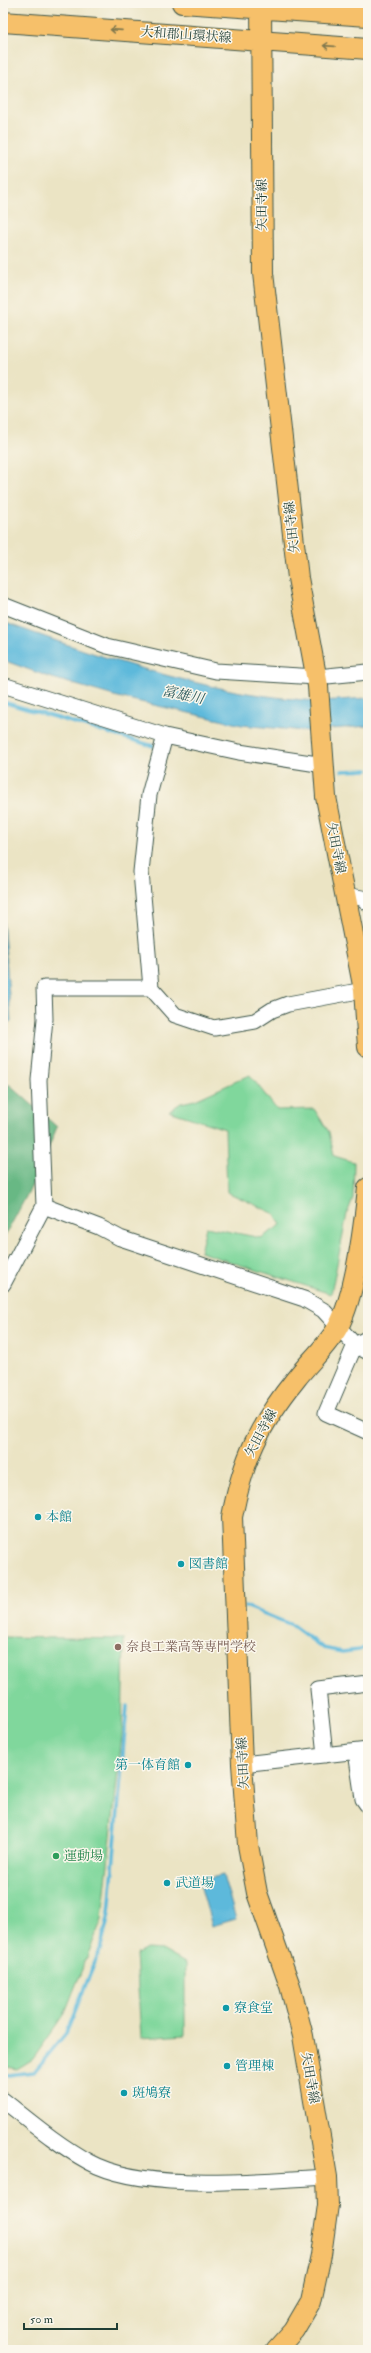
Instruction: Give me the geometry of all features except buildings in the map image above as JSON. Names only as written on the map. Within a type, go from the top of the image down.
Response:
[{"type":"main road","points":[[182,3],[261,6],[368,16]]},
{"type":"main road","name":"矢田寺線","points":[[261,6],[263,273],[298,578],[318,681],[326,797],[364,990],[368,1047]]},
{"type":"main road","name":"大和郡山環状線","points":[[3,22],[368,49]]},
{"type":"main road","name":"矢田寺線","points":[[276,2350],[294,2330],[311,2302],[321,2255],[327,2212],[327,2177],[303,2036],[290,1986],[257,1893],[248,1845],[242,1764],[232,1549],[232,1517],[239,1480],[254,1441],[278,1401],[338,1327],[348,1300],[355,1270],[364,1223],[368,1188]]},
{"type":"street","points":[[3,605],[107,646],[216,671],[318,681],[368,672]]},
{"type":"street","points":[[3,685],[165,736],[239,752],[324,757]]},
{"type":"street","points":[[165,736],[149,795],[142,872],[151,988],[174,1015],[214,1028],[255,1021],[272,1010],[288,1004],[364,990]]},
{"type":"street","points":[[345,895],[362,898],[368,903]]},
{"type":"street","points":[[3,1284],[44,1206],[39,1080],[45,1019],[44,988],[151,988]]},
{"type":"street","points":[[44,1206],[99,1227],[120,1238],[304,1299],[323,1310],[338,1327],[364,1345],[326,1413],[368,1432]]},
{"type":"street","points":[[326,1755],[318,1689],[368,1683]]},
{"type":"street","points":[[242,1764],[362,1751],[363,1799],[368,1806]]},
{"type":"street","points":[[3,2100],[43,2132],[90,2163],[126,2175],[159,2180],[232,2182],[327,2177]]},
{"type":"green space","points":[[250,1075],[277,1110],[314,1109],[329,1132],[334,1156],[354,1162],[353,1198],[347,1214],[331,1294],[200,1252],[206,1227],[261,1238],[281,1225],[275,1214],[227,1192],[225,1129],[169,1111],[181,1103],[195,1100]]},
{"type":"green space","points":[[3,1085],[10,1085],[57,1127],[38,1174],[3,1240]]},
{"type":"green space","name":"運動場","points":[[3,1637],[124,1639],[122,1735],[102,1919],[64,2015],[33,2059],[17,2069],[3,2066]]},
{"type":"green space","points":[[146,1949],[162,1950],[185,1963],[185,2035],[141,2038],[136,1954]]},
{"type":"water","name":"富雄川","points":[[3,622],[114,660],[189,681],[227,689],[265,696],[312,701],[368,698],[368,726],[305,731],[242,725],[114,696],[49,677],[3,660]]},
{"type":"water","points":[[3,919],[11,1021],[3,1025]]},
{"type":"water","points":[[223,1875],[236,1919],[212,1926],[199,1881]]},
{"type":"waterway","points":[[3,702],[153,746]]},
{"type":"waterway","points":[[342,771],[368,770]]},
{"type":"waterway","points":[[245,1606],[292,1625],[323,1648],[342,1652],[359,1650],[368,1646]]},
{"type":"waterway","points":[[3,2073],[8,2075],[34,2072],[66,2033],[100,1950],[109,1914],[127,1706]]},
{"type":"place","name":"本館","points":[[38,1517]]},
{"type":"place","name":"図書館","points":[[181,1564]]},
{"type":"place","name":"奈良工業高等専門学校","points":[[118,1647]]},
{"type":"place","name":"第一体育館","points":[[188,1765]]},
{"type":"place","name":"運動場","points":[[56,1856]]},
{"type":"place","name":"武道場","points":[[167,1883]]},
{"type":"place","name":"寮食堂","points":[[226,2008]]},
{"type":"place","name":"管理棟","points":[[227,2066]]},
{"type":"place","name":"斑鳩寮","points":[[124,2093]]}]
